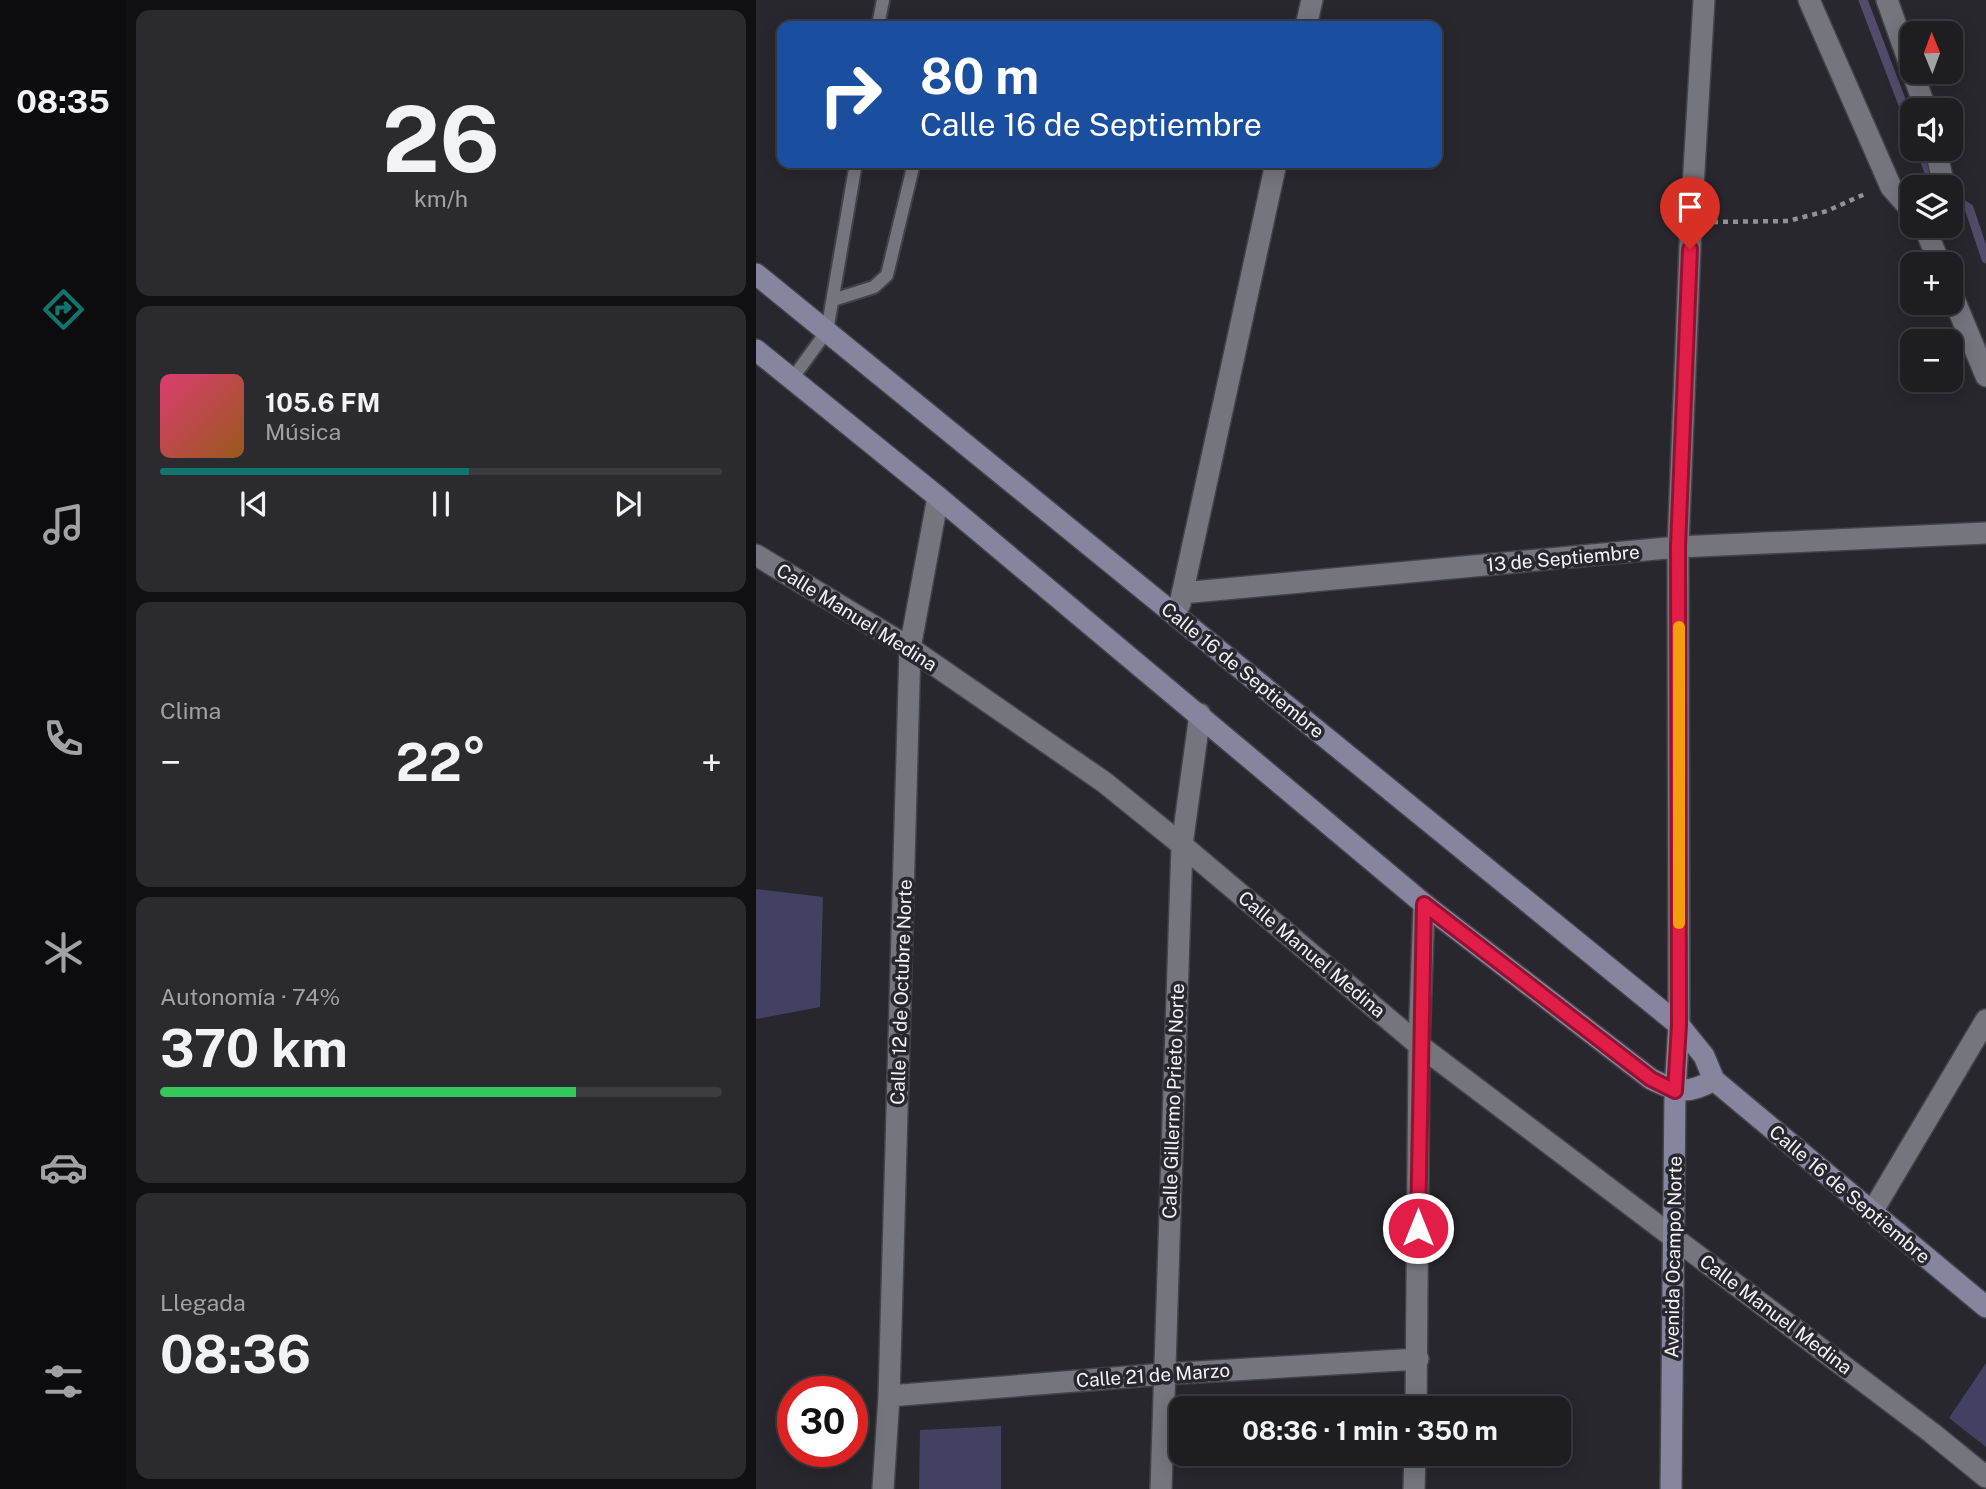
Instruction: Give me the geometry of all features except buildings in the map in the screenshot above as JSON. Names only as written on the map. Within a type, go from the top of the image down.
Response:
[{"type":"main road","name":"Calle 16 de Septiembre","points":[[756,274],[1679,1025],[1704,1056],[1714,1080],[1986,1307]]},
{"type":"main road","points":[[756,350],[938,497],[1424,904],[1651,1079],[1675,1091],[1696,1090],[1714,1080]]},
{"type":"main road","name":"Avenida Ocampo Norte","points":[[1671,1489],[1675,1091],[1679,1025]]},
{"type":"street","points":[[1307,21],[1311,0]]},
{"type":"street","points":[[1679,1025],[1678,547],[1691,222],[1704,0]]},
{"type":"street","points":[[1809,0],[1891,187],[1900,197]]},
{"type":"street","points":[[1886,0],[1922,98]]},
{"type":"street","points":[[1177,616],[1275,168]]},
{"type":"street","points":[[1961,315],[1986,376]]},
{"type":"street","name":"Calle 12 de Octubre Norte","points":[[883,1489],[889,1396],[910,648],[938,497]]},
{"type":"street","name":"13 de Septiembre","points":[[1182,593],[1678,547],[1986,533]]},
{"type":"street","name":"Calle Manuel Medina","points":[[756,555],[910,648],[1104,782],[1419,1045],[1674,1236],[1986,1477]]},
{"type":"street","name":"Calle Gillermo Prieto Norte","points":[[1161,1489],[1182,845],[1200,715]]},
{"type":"street","points":[[1417,1396],[1419,1045],[1424,904]]},
{"type":"street","points":[[1872,1213],[1986,1020]]},
{"type":"street","name":"Calle 21 de Marzo","points":[[889,1396],[1164,1374],[1418,1359]]},
{"type":"street","points":[[1414,1489],[1415,1466]]},
{"type":"lane","points":[[879,21],[883,0]]},
{"type":"lane","points":[[792,380],[827,331],[855,168]]},
{"type":"lane","points":[[833,300],[874,287],[887,275],[913,168]]},
{"type":"path","points":[[1691,222],[1788,221],[1827,211],[1869,192],[1891,187]]},
{"type":"shaded area","points":[[756,889],[823,897],[820,1007],[756,1019]]},
{"type":"shaded area","points":[[1986,1363],[1986,1447],[1949,1418]]},
{"type":"shaded area","points":[[1001,1426],[1001,1489],[919,1489],[920,1430]]},
{"type":"waterway","points":[[1863,0],[1900,98]]},
{"type":"waterway","points":[[1925,161],[1930,175]]},
{"type":"waterway","points":[[1963,204],[1969,208],[1986,259]]},
{"type":"slow traffic","points":[[1679,627],[1679,923]]},
{"type":"route","points":[[1418,1228],[1419,1045],[1424,904],[1651,1079],[1675,1091],[1679,1025],[1678,547],[1690,249]]}]
